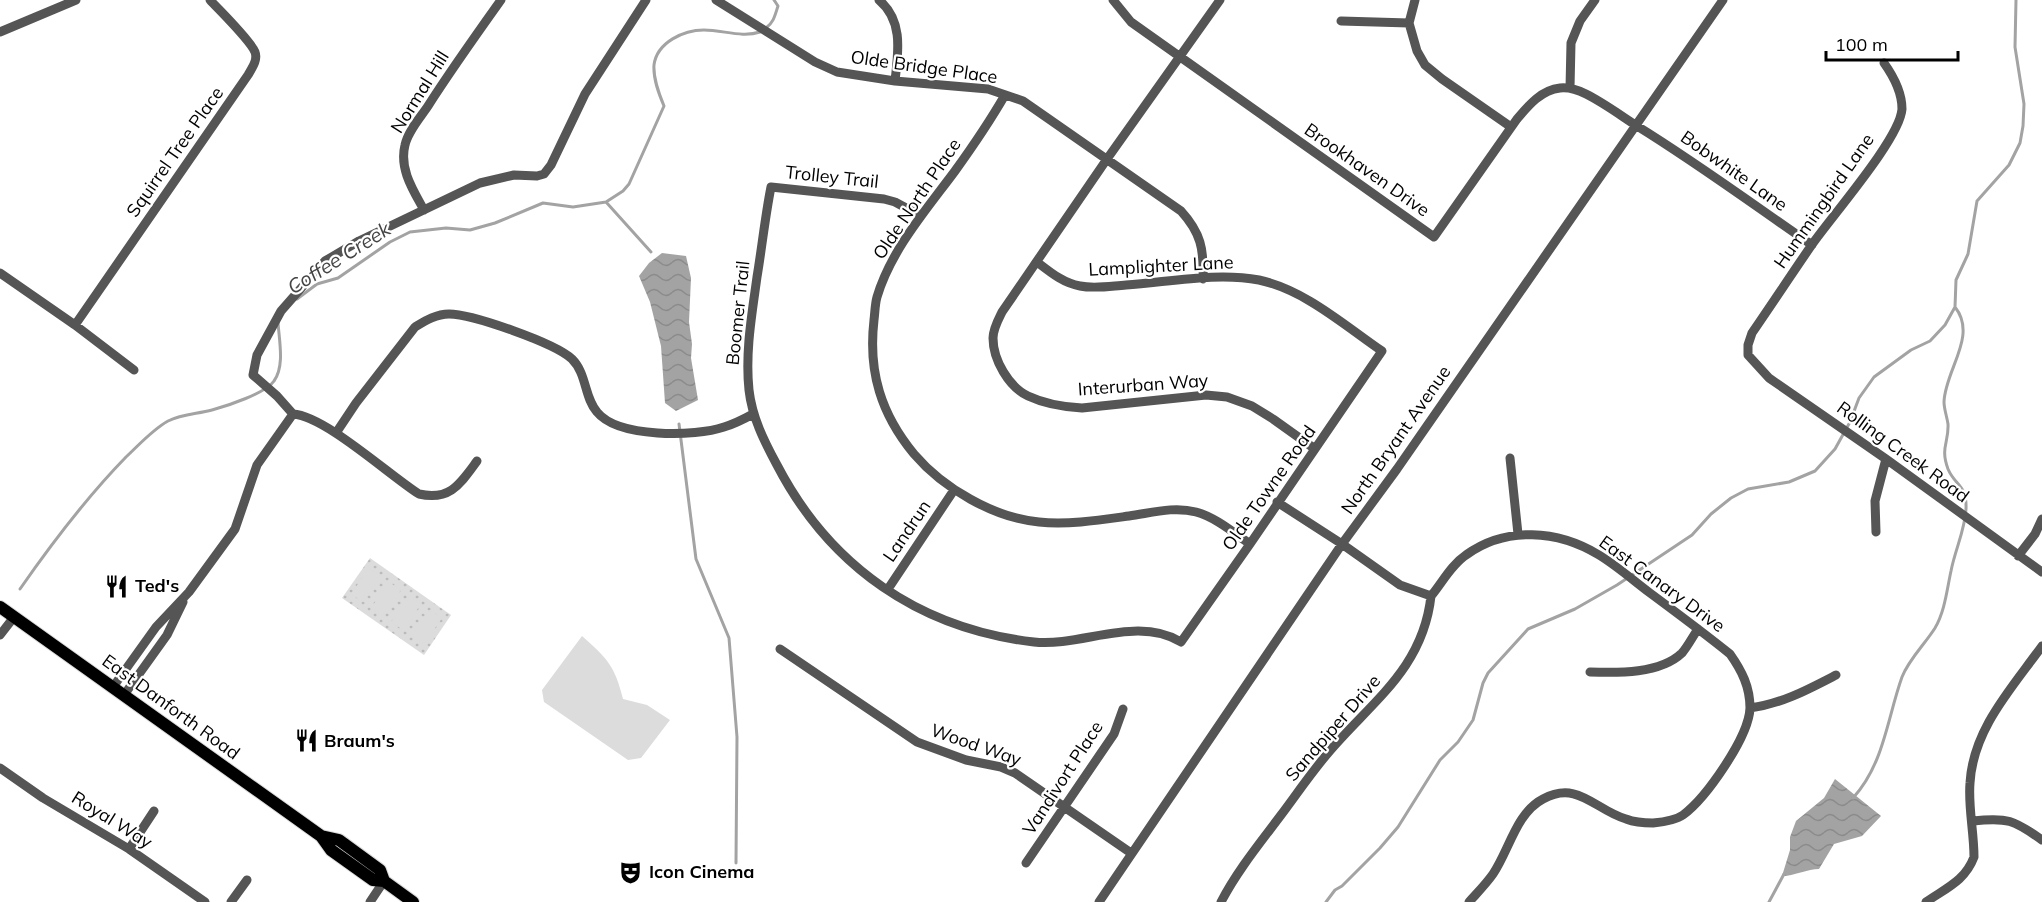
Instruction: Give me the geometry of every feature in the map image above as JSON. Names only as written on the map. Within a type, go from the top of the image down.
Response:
[{"type":"main road","name":"East Danforth Road","points":[[0,607],[321,836],[339,840],[380,870],[384,881],[413,902]]},
{"type":"street","points":[[0,32],[76,0]]},
{"type":"street","name":"Squirrel Tree Place","points":[[75,325],[248,75],[255,61],[255,52],[210,0]]},
{"type":"street","name":"Normal Hill","points":[[424,210],[407,179],[404,161],[405,145],[412,129],[438,89],[501,0]]},
{"type":"street","points":[[477,461],[455,488],[442,496],[419,494],[336,433],[304,414],[293,414],[253,375],[257,355],[282,311],[325,261],[359,241],[480,183],[514,175],[544,174],[551,165],[585,93],[646,0]]},
{"type":"street","name":"Olde Bridge Place","points":[[716,0],[815,62],[837,72],[895,81],[988,89],[1023,101],[1167,200],[1193,224],[1204,255],[1203,279]]},
{"type":"street","points":[[879,0],[893,16],[897,28],[895,81]]},
{"type":"street","name":"Brookhaven Drive","points":[[1113,0],[1131,22],[1434,237],[1511,127],[1530,104],[1544,92],[1570,88]]},
{"type":"street","name":"Interurban Way","points":[[1220,0],[1002,312],[993,338],[1001,369],[1025,395],[1063,407],[1082,408],[1206,395],[1227,397],[1252,406],[1273,418],[1316,449]]},
{"type":"street","points":[[1415,0],[1409,23],[1417,51],[1425,65],[1442,80],[1511,127]]},
{"type":"street","points":[[1595,0],[1580,21],[1571,43],[1570,88],[1585,93],[1636,126]]},
{"type":"street","name":"North Bryant Avenue","points":[[1099,902],[1342,544],[1397,469],[1723,0]]},
{"type":"street","points":[[1341,21],[1409,23]]},
{"type":"street","name":"Hummingbird Lane","points":[[1749,355],[1748,345],[1752,333],[1895,129],[1902,111],[1900,95],[1893,76],[1884,63]]},
{"type":"street","name":"Olde North Place","points":[[1005,95],[895,256],[877,299],[872,333],[873,358],[882,402],[890,421],[922,463],[954,490],[1003,513],[1037,522],[1059,523],[1127,517],[1173,509],[1197,512],[1224,526],[1250,544]]},
{"type":"street","name":"Bobwhite Lane","points":[[1636,126],[1812,245]]},
{"type":"street","name":"Trolley Trail","points":[[771,188],[884,199],[895,202],[921,216]]},
{"type":"street","name":"Boomer Trail","points":[[771,188],[747,357],[749,390],[753,414],[762,437],[805,513],[829,542],[846,559],[910,605],[934,616],[1005,638],[1059,642],[1143,631],[1169,634],[1181,642]]},
{"type":"street","name":"Lamplighter Lane","points":[[1037,262],[1064,280],[1081,286],[1100,287],[1221,276],[1259,280],[1285,289],[1319,307],[1382,351]]},
{"type":"street","points":[[0,273],[75,325],[134,370]]},
{"type":"street","points":[[336,433],[356,403],[415,327],[428,319],[446,314],[461,315],[505,328],[572,359],[585,380],[593,407],[610,423],[675,435],[724,428],[753,414]]},
{"type":"street","name":"Olde Towne Road","points":[[1181,642],[1382,351]]},
{"type":"street","name":"Rolling Creek Road","points":[[1749,355],[1769,378],[2042,572]]},
{"type":"street","points":[[113,687],[156,627],[189,592],[235,529],[257,465],[293,414]]},
{"type":"street","points":[[1510,458],[1518,534]]},
{"type":"street","points":[[1876,532],[1875,501],[1886,459]]},
{"type":"street","name":"Landrun","points":[[888,589],[954,490]]},
{"type":"street","points":[[1277,502],[1400,585],[1431,596]]},
{"type":"street","points":[[2018,556],[2035,534],[2042,519]]},
{"type":"street","name":"East Canary Drive","points":[[1431,596],[1451,568],[1466,555],[1504,536],[1536,534],[1556,538],[1599,554],[1730,654],[1741,670],[1748,688],[1750,708]]},
{"type":"street","points":[[124,695],[167,635],[189,592]]},
{"type":"street","name":"Sandpiper Drive","points":[[1221,902],[1239,871],[1328,752],[1371,709],[1402,672],[1423,630],[1431,596]]},
{"type":"street","points":[[0,635],[14,617]]},
{"type":"street","points":[[1590,672],[1615,673],[1656,667],[1669,662],[1683,652],[1698,629]]},
{"type":"street","points":[[1926,902],[1963,877],[1970,868],[1974,857],[1970,782],[1979,743],[1989,718],[2042,646]]},
{"type":"street","name":"Wood Way","points":[[780,649],[917,742],[966,760],[1000,767],[1015,773],[1131,854]]},
{"type":"street","points":[[1469,902],[1493,874],[1520,823],[1540,800],[1566,792],[1580,795],[1625,819],[1655,823],[1682,816],[1696,803],[1737,748],[1747,727],[1750,708],[1770,706],[1836,675]]},
{"type":"street","name":"Vandivort Place","points":[[1026,863],[1114,734],[1123,710]]},
{"type":"street","name":"Royal Way","points":[[0,768],[43,798],[129,849],[205,902]]},
{"type":"street","points":[[129,849],[154,811]]},
{"type":"street","points":[[1973,821],[2007,819],[2021,825],[2042,840]]},
{"type":"street","points":[[231,902],[247,880]]},
{"type":"street","points":[[370,902],[384,881]]},
{"type":"shaded area","points":[[370,558],[451,615],[424,655],[342,598]]},
{"type":"shaded area","points":[[369,568],[381,576],[363,602],[351,594]]},
{"type":"shaded area","points":[[389,582],[401,590],[383,616],[371,608]]},
{"type":"shaded area","points":[[409,596],[421,604],[403,630],[391,622]]},
{"type":"shaded area","points":[[430,610],[442,618],[424,644],[412,636]]},
{"type":"shaded area","points":[[582,636],[609,663],[617,678],[623,699],[647,705],[670,720],[641,758],[628,760],[544,702],[542,690]]},
{"type":"water","points":[[662,253],[686,256],[691,278],[689,322],[691,358],[698,400],[676,411],[665,403],[661,346],[650,302],[639,276],[649,263]]},
{"type":"water","points":[[1835,779],[1881,816],[1862,836],[1834,844],[1819,869],[1782,876],[1790,850],[1790,837],[1796,821],[1824,798]]},
{"type":"waterway","name":"Coffee Creek","points":[[766,28],[773,21],[778,6],[774,0]]},
{"type":"waterway","points":[[1326,902],[1335,890],[1342,886],[1398,827],[1440,760],[1458,742],[1473,720],[1488,673],[1528,629],[1575,609],[1617,585],[1692,535],[1711,514],[1731,498],[1748,489],[1789,482],[1815,471],[1835,449],[1850,422],[1859,398],[1874,377],[1911,350],[1930,341],[1945,325],[1955,307],[1956,280],[1968,254],[1977,201],[2009,165],[2020,143],[2024,104],[2015,47],[2016,0]]},
{"type":"waterway","name":"Coffee Creek","points":[[297,299],[317,284],[338,278],[390,242],[410,232],[446,228],[470,230],[495,223],[543,203],[573,207],[606,202],[623,191],[629,184],[664,106],[654,70],[656,57],[660,50],[673,39],[688,32],[711,30],[746,34],[760,32]]},
{"type":"waterway","points":[[606,202],[651,252]]},
{"type":"waterway","points":[[1853,798],[1872,771],[1905,670],[1938,621],[1964,525],[1965,495],[1951,475],[1945,455],[1948,430],[1944,405],[1946,390],[1962,341],[1963,330],[1961,318],[1955,307]]},
{"type":"waterway","name":"Coffee Creek","points":[[20,589],[97,488],[157,429],[168,421],[236,402],[270,386],[279,368],[278,322]]},
{"type":"waterway","points":[[679,424],[696,559],[729,638],[737,737],[736,863]]},
{"type":"waterway","points":[[1769,902],[1784,874]]},
{"type":"place","name":"Ted's","points":[[117,586]]},
{"type":"place","name":"Braum's","points":[[306,741]]},
{"type":"place","name":"Icon Cinema","points":[[631,872]]}]
